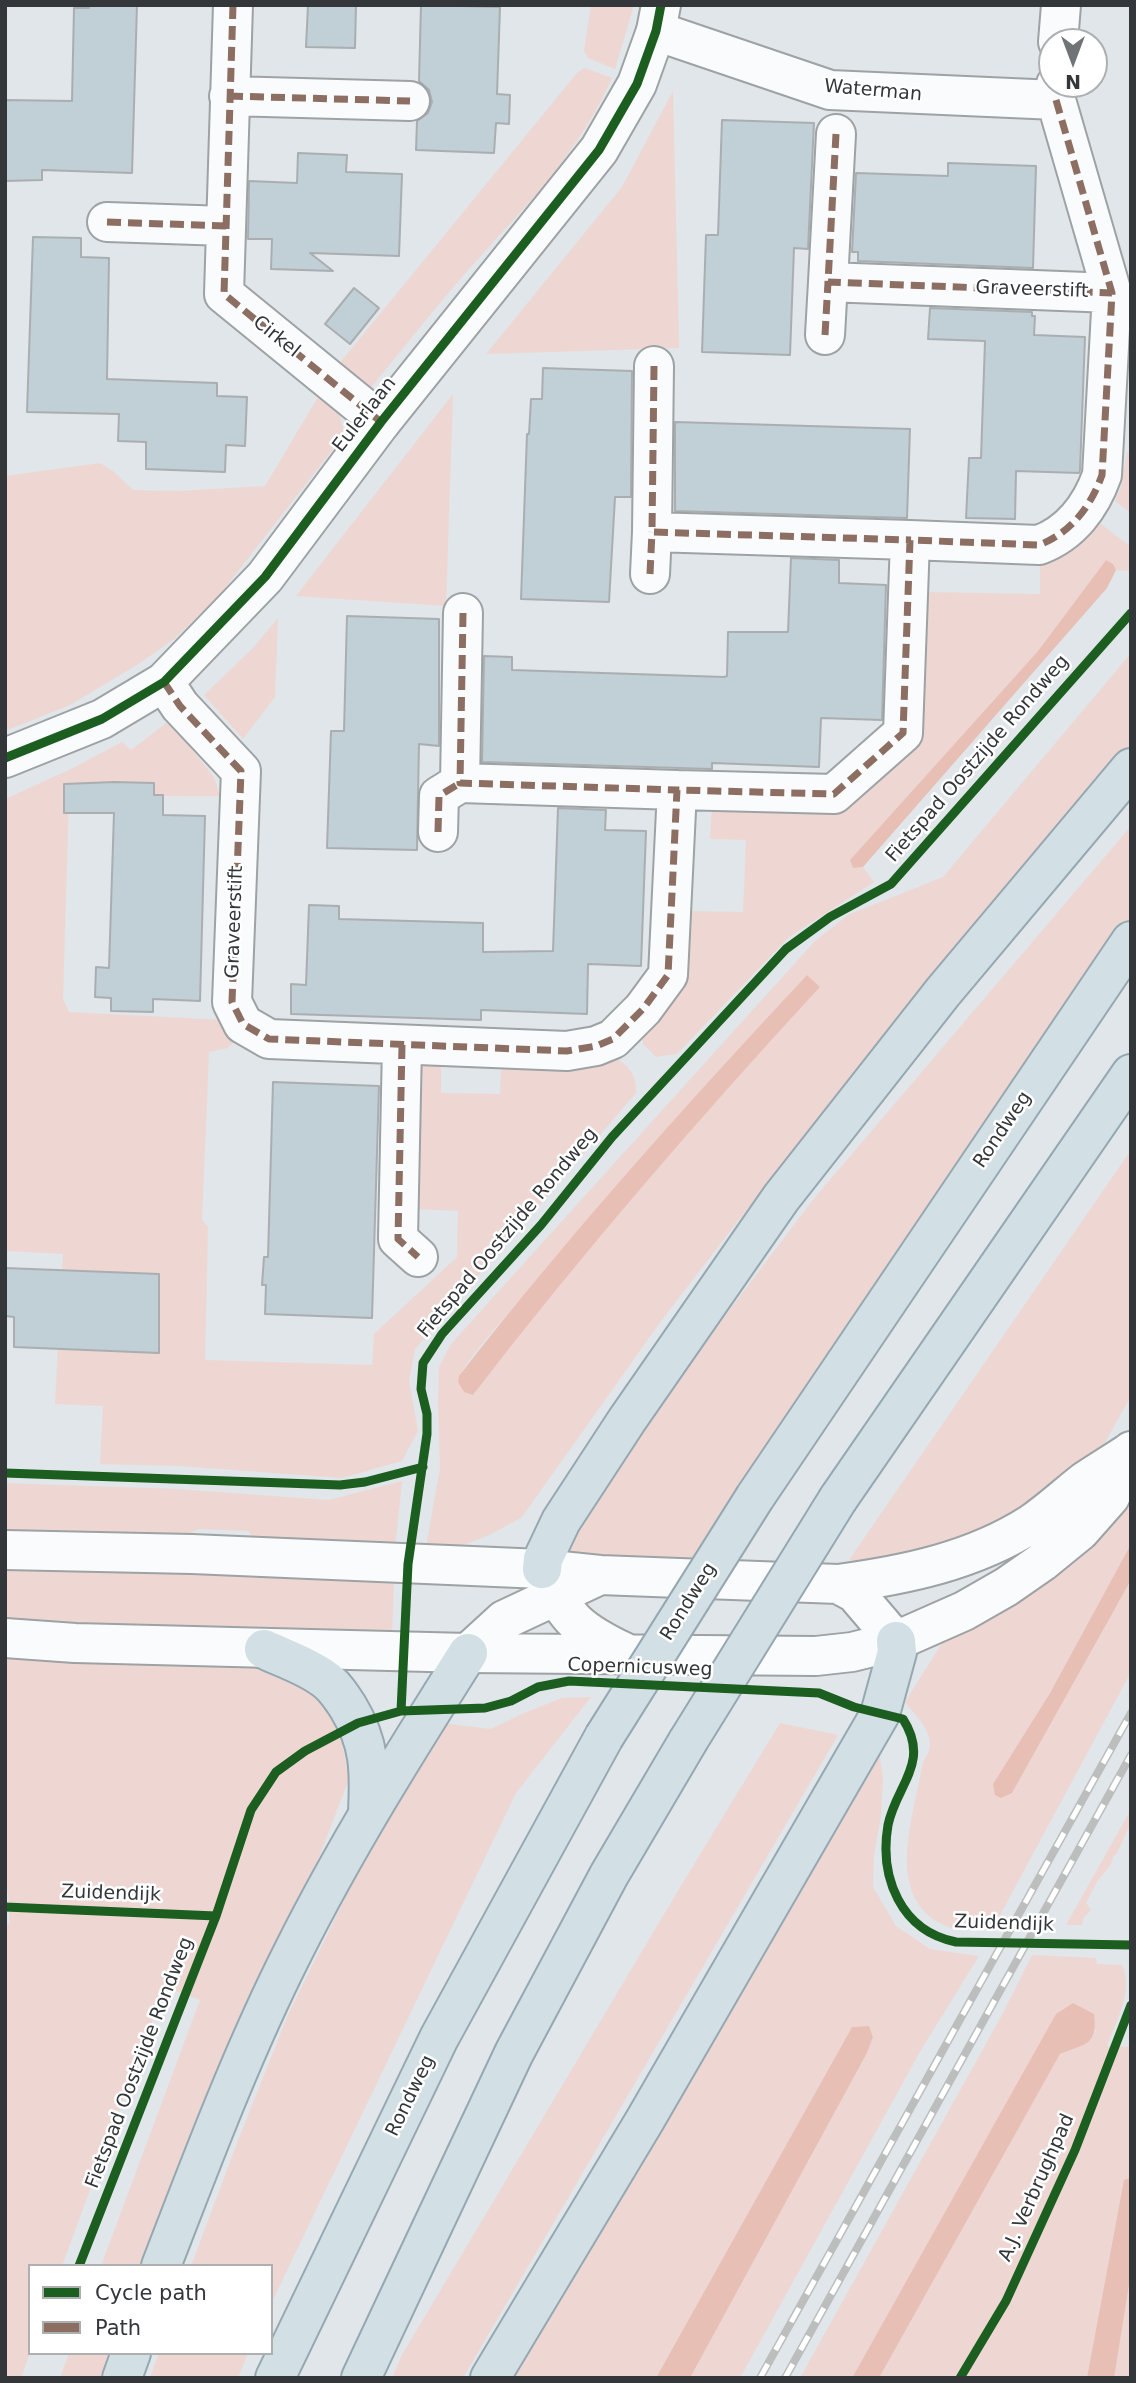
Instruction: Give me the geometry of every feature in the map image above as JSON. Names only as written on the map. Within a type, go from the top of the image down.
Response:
[{"type":"highway","points":[[549,1583],[543,1559],[561,1521],[627,1420],[781,1198],[943,992],[1131,768]]},
{"type":"highway","name":"Rondweg","points":[[275,2378],[439,2038],[604,1737],[755,1497],[1131,940]]},
{"type":"highway","points":[[361,2378],[514,2053],[609,1875],[688,1741],[838,1499],[1131,1074]]},
{"type":"highway","points":[[490,2378],[645,2120],[880,1714],[897,1652],[897,1641]]},
{"type":"highway","points":[[264,1649],[324,1679],[339,1692],[364,1737],[370,1771],[368,1813]]},
{"type":"highway","points":[[162,2264],[225,2103],[286,1966],[368,1813],[468,1653]]},
{"type":"highway","points":[[122,2378],[130,2355]]},
{"type":"street","name":"Cirkel","points":[[233,5],[224,294],[381,422]]},
{"type":"street","points":[[1059,28],[1061,5]]},
{"type":"street","name":"Waterman","points":[[659,18],[830,90],[945,97],[1038,93]]},
{"type":"street","name":"Eulerlaan","points":[[5,758],[102,719],[164,682],[265,577],[381,422],[599,150],[636,84],[659,18]]},
{"type":"street","points":[[229,96],[410,101]]},
{"type":"street","name":"Waterman","points":[[1058,98],[1112,293]]},
{"type":"street","points":[[825,335],[836,134]]},
{"type":"street","points":[[107,222],[226,226]]},
{"type":"street","name":"Graveerstift","points":[[652,532],[1039,545],[1058,538],[1094,499],[1102,475],[1112,293],[828,282]]},
{"type":"street","points":[[650,574],[654,366]]},
{"type":"street","points":[[438,832],[439,796],[460,783],[834,794],[904,733],[910,540]]},
{"type":"street","points":[[460,783],[463,613]]},
{"type":"street","name":"Graveerstift","points":[[164,682],[180,706],[241,771],[232,1002],[243,1024],[269,1039],[567,1051],[596,1046],[613,1039],[643,1009],[668,975],[677,790]]},
{"type":"street","points":[[402,1045],[398,1239],[418,1257]]},
{"type":"street","points":[[5,1550],[192,1554],[549,1583],[600,1575],[838,1584],[908,1573],[953,1560],[1000,1540],[1030,1524],[1086,1480],[1130,1452]]},
{"type":"street","name":"Copernicusweg","points":[[5,1639],[264,1649],[468,1653],[816,1656],[852,1652],[897,1641],[964,1611],[1042,1562],[1080,1531],[1111,1497],[1130,1452]]},
{"type":"street","points":[[468,1653],[549,1583]]},
{"type":"street","name":"Copernicusweg","points":[[549,1583],[570,1619],[581,1629],[625,1653]]},
{"type":"street","points":[[838,1584],[855,1593],[897,1641]]},
{"type":"shaded area","points":[[591,5],[634,5],[615,69],[588,58],[584,51]]},
{"type":"shaded area","points":[[584,68],[612,78],[578,139],[539,191],[450,291],[369,390],[339,364],[577,73]]},
{"type":"shaded area","points":[[673,91],[679,348],[486,354],[622,187]]},
{"type":"shaded area","points":[[453,394],[446,606],[296,596]]},
{"type":"shaded area","points":[[318,397],[339,410],[344,435],[218,597],[174,639],[140,663],[70,705],[5,731],[5,476],[100,463],[133,490],[178,491],[265,486]]},
{"type":"shaded area","points":[[1127,452],[1131,453],[1131,513],[1115,501],[1121,487]]},
{"type":"shaded area","points":[[1097,521],[1131,547],[1131,571],[1116,570],[1113,564],[1106,560],[1038,651],[850,860],[853,868],[863,867],[874,882],[789,937],[677,1054],[656,1057],[643,1044],[641,1029],[686,911],[743,912],[746,840],[710,839],[712,806],[885,771],[925,592],[1040,594],[1040,561],[1089,534]]},
{"type":"shaded area","points":[[1106,560],[1113,564],[1116,570],[1107,588],[863,867],[853,868],[850,860],[1038,651]]},
{"type":"shaded area","points":[[278,618],[275,697],[243,739],[204,695],[254,647]]},
{"type":"shaded area","points":[[1131,653],[1131,754],[745,1212],[661,1321],[522,1517],[476,1541],[425,1552],[440,1468],[439,1367],[451,1344],[815,941],[848,915],[943,877]],"holes":[[[807,975],[820,987],[727,1088],[573,1266],[473,1395],[458,1382],[466,1365],[492,1332],[622,1179],[732,1056]]]},
{"type":"shaded area","points":[[169,721],[214,777],[220,796],[69,797],[63,999],[69,1012],[224,1020],[237,1038],[228,1048],[209,1052],[202,1220],[208,1227],[205,1360],[372,1365],[374,1334],[457,1257],[458,1211],[417,1209],[418,1067],[441,1064],[441,1093],[500,1094],[501,1066],[615,1058],[628,1068],[634,1077],[636,1093],[415,1349],[409,1381],[418,1431],[402,1461],[342,1478],[179,1466],[100,1464],[103,1406],[55,1404],[63,1254],[5,1251],[5,799],[122,742],[131,750]]},
{"type":"shaded area","points":[[1131,826],[1131,919],[695,1563],[564,1559],[571,1526],[677,1379],[812,1201]]},
{"type":"shaded area","points":[[807,975],[820,987],[642,1187],[473,1395],[464,1392],[458,1382],[459,1376],[542,1272],[672,1122]]},
{"type":"shaded area","points":[[1131,1150],[1131,1396],[1098,1455],[1021,1515],[894,1562],[849,1560]]},
{"type":"shaded area","points":[[402,1481],[395,1549],[258,1542],[248,1531],[199,1529],[177,1539],[5,1537],[5,1483],[176,1489],[329,1500]]},
{"type":"shaded area","points":[[1131,1494],[1131,1544],[1050,1693],[993,1784],[1012,1793],[1131,1580],[1131,1672],[992,1930],[961,1930],[944,1925],[925,1912],[914,1895],[908,1876],[909,1831],[930,1743],[924,1726],[905,1702],[949,1632]]},
{"type":"shaded area","points":[[1131,1544],[1131,1580],[1012,1793],[1001,1798],[995,1795],[993,1784],[1050,1693]]},
{"type":"shaded area","points":[[5,1562],[392,1578],[392,1632],[389,1638],[5,1627]]},
{"type":"shaded area","points":[[5,1659],[279,1669],[326,1707],[340,1732],[349,1779],[154,2264],[102,2264],[200,2000],[165,1987],[63,2264],[28,2264],[29,2355],[21,2378],[5,2378],[5,1926],[10,1923],[8,1891],[5,1890]]},
{"type":"shaded area","points":[[591,1697],[516,1793],[273,2300],[273,2264],[192,2264],[287,2017],[385,1810],[441,1723],[491,1729],[562,1698]]},
{"type":"shaded area","points":[[780,1723],[838,1735],[463,2378],[392,2378],[402,2355]]},
{"type":"shaded area","points":[[876,1748],[883,1779],[873,1887],[896,1926],[930,1949],[979,1956],[921,2050],[740,2378],[690,2378],[867,2053],[873,2037],[869,2026],[852,2027],[656,2378],[514,2378],[679,2096]]},
{"type":"shaded area","points":[[1131,1809],[1131,1823],[1116,1855],[1086,1903],[1091,1910],[1083,1919],[1082,1925],[1066,1925]]},
{"type":"shaded area","points":[[1032,1955],[1096,1958],[1097,1964],[1122,1965],[1125,1975],[1125,1995],[1107,2046],[1131,2047],[1131,2378],[879,2378],[1060,2054],[1091,2040],[1096,2031],[1073,2003],[1056,2015],[852,2378],[800,2378],[1003,2013]]},
{"type":"shaded area","points":[[1073,2003],[1094,2014],[1092,2038],[1083,2045],[1060,2054],[879,2378],[852,2378],[1056,2014]]},
{"type":"shaded area","points":[[869,2026],[873,2037],[867,2053],[690,2378],[656,2378],[852,2027]]},
{"type":"shaded area","points":[[1131,2178],[1131,2272],[1114,2378],[1087,2378],[1124,2180]]},
{"type":"shaded area","points":[[68,2355],[120,2355],[112,2378],[60,2378]]},
{"type":"shaded area","points":[[158,2355],[247,2355],[238,2378],[150,2378]]},
{"type":"building","points":[[89,5],[137,5],[132,173],[42,170],[42,180],[5,181],[5,100],[72,101],[74,8],[89,8]]},
{"type":"building","points":[[308,5],[356,5],[355,48],[306,47]]},
{"type":"building","points":[[421,5],[500,7],[497,94],[510,95],[509,124],[496,123],[494,153],[416,150],[417,121],[428,113],[432,102],[429,90],[419,81]]},
{"type":"building","points":[[722,120],[814,123],[808,249],[794,248],[790,355],[702,352],[706,235],[718,235]]},
{"type":"building","points":[[298,153],[347,155],[346,172],[402,174],[399,256],[310,253],[333,271],[271,269],[272,239],[248,239],[249,181],[297,183]]},
{"type":"building","points":[[948,163],[1036,166],[1033,268],[858,261],[858,252],[852,252],[856,173],[948,176]]},
{"type":"building","points":[[33,237],[81,238],[81,257],[109,258],[107,379],[217,383],[217,396],[247,397],[245,446],[226,445],[225,472],[146,469],[146,442],[118,441],[119,414],[27,412]]},
{"type":"building","points":[[354,288],[379,308],[350,344],[325,324]]},
{"type":"building","points":[[930,308],[1032,312],[1032,316],[1035,316],[1034,335],[1085,337],[1079,473],[1016,471],[1015,519],[966,518],[969,458],[981,458],[985,341],[928,339]]},
{"type":"building","points":[[543,368],[632,371],[631,497],[615,497],[609,602],[521,599],[527,434],[531,399],[542,399]]},
{"type":"building","points":[[675,422],[910,429],[907,518],[675,511]]},
{"type":"building","points":[[791,558],[839,560],[839,583],[886,585],[882,720],[821,718],[819,767],[712,763],[712,769],[482,762],[484,656],[512,657],[512,670],[724,677],[727,676],[728,632],[788,632]]},
{"type":"building","points":[[347,616],[439,619],[439,746],[419,744],[417,850],[327,848],[331,731],[344,731]]},
{"type":"building","points":[[154,783],[154,795],[163,795],[163,815],[205,816],[200,1001],[153,999],[153,1012],[111,1011],[111,998],[95,997],[96,967],[109,968],[114,813],[64,813],[64,784]]},
{"type":"building","points":[[558,808],[606,810],[605,830],[646,831],[641,966],[588,964],[587,1014],[481,1010],[481,1020],[291,1014],[291,984],[306,985],[309,905],[339,906],[339,919],[483,923],[483,952],[553,951]]},
{"type":"building","points":[[273,1082],[379,1086],[372,1318],[265,1314],[266,1285],[262,1285],[264,1257],[268,1257]]},
{"type":"building","points":[[5,1268],[159,1274],[159,1353],[14,1347],[14,1317],[5,1316]]},
{"type":"railway","points":[[760,2378],[1131,1713]]},
{"type":"railway","points":[[785,2378],[1131,1755]]},
{"type":"marked path","points":[[233,5],[224,294],[381,422]]},
{"type":"marked path","points":[[229,96],[410,101]]},
{"type":"marked path","points":[[1056,100],[1112,293]]},
{"type":"marked path","points":[[164,682],[180,706],[241,771],[232,1002],[243,1024],[269,1039],[567,1051],[596,1046],[613,1039],[643,1009],[668,975],[677,790],[834,794],[903,733],[910,540],[1039,545],[1070,526],[1086,508],[1102,475],[1112,293],[828,282],[836,134]]},
{"type":"marked path","points":[[107,222],[226,226]]},
{"type":"marked path","points":[[825,335],[828,282]]},
{"type":"marked path","points":[[654,366],[652,532],[910,540]]},
{"type":"marked path","points":[[650,574],[652,532]]},
{"type":"marked path","points":[[463,613],[460,783],[677,790]]},
{"type":"marked path","points":[[438,832],[439,796],[460,783]]},
{"type":"marked path","points":[[402,1045],[398,1239],[418,1257]]},
{"type":"cycle path","points":[[5,758],[102,719],[164,682],[265,577],[381,422],[599,150],[637,84],[656,31],[661,5]]},
{"type":"cycle path","name":"Fietspad Oostzijde Rondweg","points":[[401,1711],[408,1564],[427,1434],[427,1414],[421,1389],[423,1363],[442,1334],[541,1225],[612,1137],[786,949],[830,917],[891,884],[1131,613]]},
{"type":"cycle path","points":[[5,1473],[340,1485],[365,1482],[423,1467]]},
{"type":"cycle path","name":"Zuidendijk","points":[[80,2264],[216,1916],[251,1810],[276,1772],[305,1751],[358,1723],[401,1711],[485,1708],[511,1701],[538,1687],[569,1681],[819,1693],[854,1707],[903,1719],[911,1735],[913,1761],[892,1811],[886,1845],[887,1864],[898,1899],[921,1927],[956,1942],[1131,1945]]},
{"type":"cycle path","name":"Zuidendijk","points":[[5,1907],[216,1916]]},
{"type":"cycle path","name":"A.J. Verbrughpad","points":[[960,2378],[1006,2301],[1075,2150],[1131,2005]]}]
